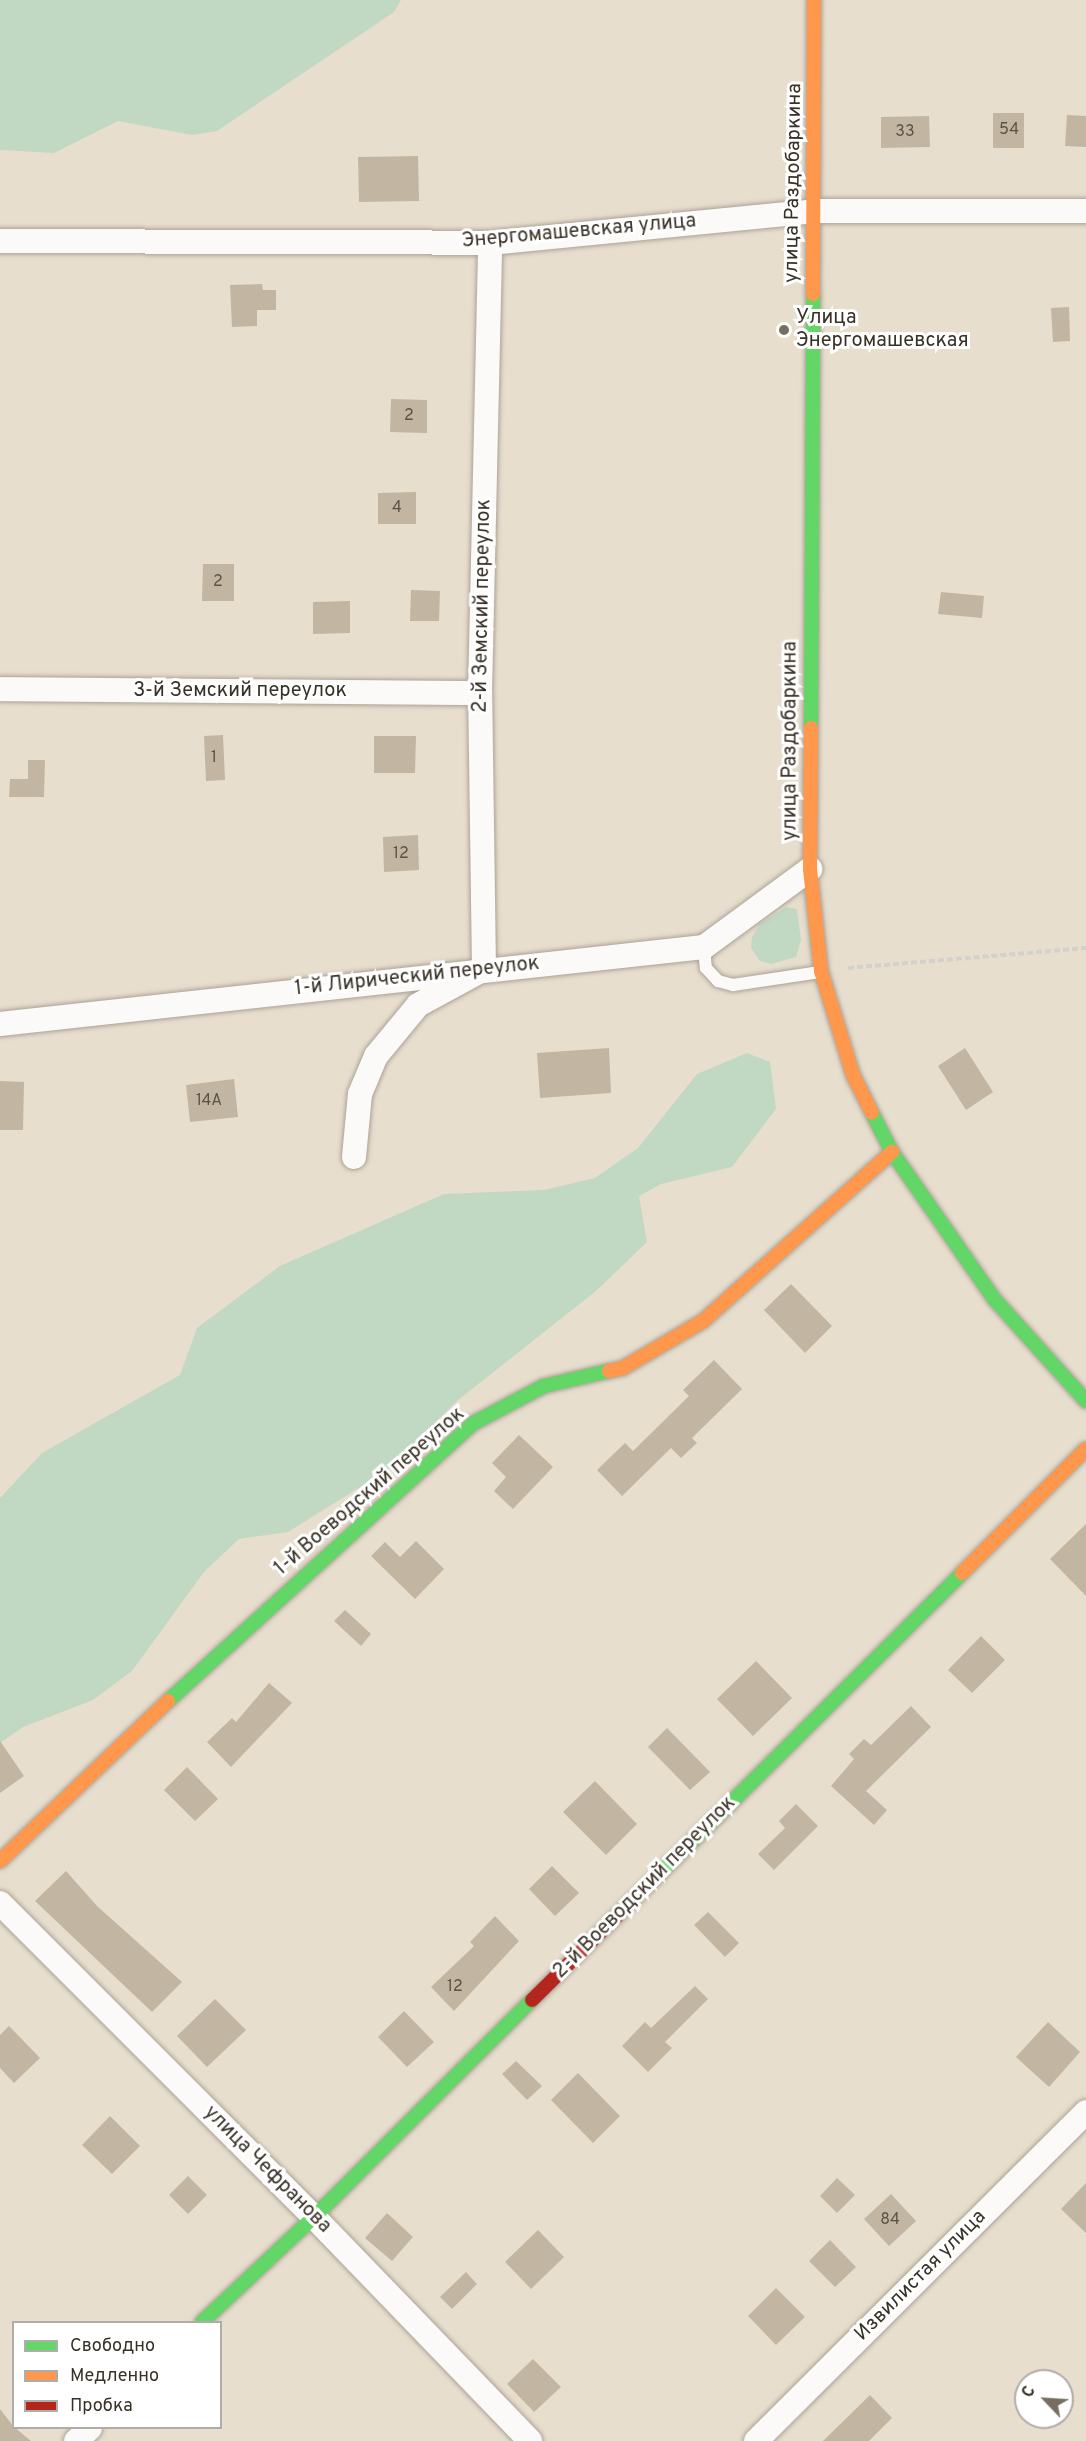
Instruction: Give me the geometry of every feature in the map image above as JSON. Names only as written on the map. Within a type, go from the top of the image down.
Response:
[{"type":"street","name":"улица Раздобаркина","points":[[814,0],[815,211],[810,869],[821,971],[853,1075],[892,1152],[995,1300],[1086,1401]]},
{"type":"street","name":"Энергомашевская улица","points":[[0,241],[490,243],[815,211],[1086,211]]},
{"type":"street","name":"2-й Земский переулок","points":[[484,969],[480,693],[490,243]]},
{"type":"street","name":"3-й Земский переулок","points":[[0,689],[480,693]]},
{"type":"street","points":[[704,947],[810,869]]},
{"type":"street","name":"1-й Лирический переулок","points":[[0,1024],[484,969],[704,947]]},
{"type":"street","points":[[354,1157],[360,1094],[376,1056],[418,1005],[484,969]]},
{"type":"street","name":"1-й Воеводский переулок","points":[[0,1861],[242,1631],[474,1423],[544,1386],[623,1368],[703,1322],[892,1152]]},
{"type":"street","name":"2-й Воеводский переулок","points":[[203,2321],[314,2217],[1086,1449]]},
{"type":"street","name":"улица Чефранова","points":[[0,1903],[314,2217],[530,2441]]},
{"type":"street","name":"Извилистая улица","points":[[756,2441],[1086,2112]]},
{"type":"street","points":[[76,2441],[88,2429]]},
{"type":"lane","points":[[704,947],[706,968],[718,981],[733,985],[821,971]]},
{"type":"path","points":[[821,971],[1086,948]]},
{"type":"green space","points":[[0,0],[401,0],[394,12],[217,131],[192,135],[118,121],[54,153],[0,150]]},
{"type":"green space","points":[[786,907],[797,909],[801,940],[796,957],[771,964],[760,961],[751,948],[752,937],[760,924]]},
{"type":"green space","points":[[747,1053],[770,1062],[776,1109],[732,1167],[661,1184],[639,1196],[647,1242],[596,1291],[458,1400],[389,1469],[288,1532],[239,1539],[204,1572],[132,1671],[93,1700],[23,1727],[0,1743],[0,1498],[42,1453],[180,1375],[197,1328],[280,1266],[444,1194],[544,1190],[595,1178],[638,1148],[697,1074]]},
{"type":"building","points":[[993,113],[1024,113],[1024,148],[993,148]]},
{"type":"building","points":[[1067,115],[1086,116],[1086,147],[1065,146]]},
{"type":"building","points":[[929,116],[930,147],[881,148],[881,117]]},
{"type":"building","points":[[418,156],[419,201],[359,202],[358,157]]},
{"type":"building","points":[[262,284],[263,290],[276,290],[276,310],[257,310],[257,326],[232,327],[230,285]]},
{"type":"building","points":[[1069,307],[1070,341],[1053,342],[1051,308]]},
{"type":"building","points":[[391,399],[427,400],[427,433],[390,432]]},
{"type":"building","points":[[416,492],[416,524],[378,524],[378,493]]},
{"type":"building","points":[[203,564],[234,564],[234,601],[202,601]]},
{"type":"building","points":[[411,590],[440,591],[439,621],[410,621]]},
{"type":"building","points":[[941,592],[984,596],[982,618],[938,614]]},
{"type":"building","points":[[350,601],[350,633],[313,634],[313,602]]},
{"type":"building","points":[[223,735],[225,780],[206,781],[204,736]]},
{"type":"building","points":[[374,736],[416,736],[415,773],[374,773]]},
{"type":"building","points":[[28,760],[45,760],[44,797],[9,797],[10,779],[28,779]]},
{"type":"building","points":[[418,835],[419,870],[384,872],[383,837]]},
{"type":"building","points":[[609,1048],[611,1093],[540,1098],[537,1053]]},
{"type":"building","points":[[965,1048],[993,1092],[966,1110],[938,1066]]},
{"type":"building","points":[[234,1079],[238,1117],[190,1122],[186,1085]]},
{"type":"building","points":[[0,1081],[24,1082],[23,1130],[0,1130]]},
{"type":"building","points":[[791,1284],[832,1326],[805,1353],[764,1310]]},
{"type":"building","points":[[714,1360],[742,1389],[692,1438],[697,1443],[681,1458],[671,1448],[622,1496],[597,1470],[625,1443],[633,1451],[689,1396],[683,1390]]},
{"type":"building","points":[[519,1435],[553,1467],[513,1509],[494,1491],[506,1477],[492,1463]]},
{"type":"building","points":[[1086,1524],[1086,1596],[1050,1559]]},
{"type":"building","points":[[416,1541],[444,1569],[415,1599],[371,1556],[385,1542],[400,1557]]},
{"type":"building","points":[[345,1610],[371,1634],[361,1646],[334,1621]]},
{"type":"building","points":[[981,1636],[1005,1660],[972,1693],[948,1670]]},
{"type":"building","points":[[756,1661],[792,1698],[753,1736],[717,1699]]},
{"type":"building","points":[[269,1683],[292,1703],[231,1767],[207,1742],[232,1718],[236,1722]]},
{"type":"building","points":[[911,1706],[931,1727],[866,1791],[887,1810],[874,1825],[831,1786],[854,1759],[849,1754],[864,1739],[871,1745]]},
{"type":"building","points":[[667,1728],[710,1772],[690,1790],[648,1747]]},
{"type":"building","points":[[0,1741],[24,1776],[0,1793]]},
{"type":"building","points":[[187,1767],[218,1799],[195,1821],[164,1790]]},
{"type":"building","points":[[595,1781],[637,1824],[606,1855],[563,1812]]},
{"type":"building","points":[[796,1804],[818,1826],[774,1870],[758,1854],[785,1828],[779,1821]]},
{"type":"building","points":[[552,1866],[579,1893],[555,1916],[529,1889]]},
{"type":"building","points":[[66,1871],[97,1906],[182,1982],[152,2012],[35,1901]]},
{"type":"building","points":[[708,1912],[739,1943],[725,1957],[694,1925]]},
{"type":"building","points":[[495,1916],[519,1941],[454,2011],[431,1987],[474,1946],[470,1942]]},
{"type":"building","points":[[695,1986],[708,1999],[665,2042],[672,2048],[648,2072],[622,2046],[645,2022],[651,2028]]},
{"type":"building","points":[[215,1999],[246,2030],[207,2067],[177,2036]]},
{"type":"building","points":[[404,2011],[434,2042],[407,2067],[378,2037]]},
{"type":"building","points":[[1048,2022],[1080,2052],[1049,2087],[1016,2057]]},
{"type":"building","points":[[9,2026],[40,2058],[14,2083],[0,2068],[0,2035]]},
{"type":"building","points":[[516,2061],[542,2086],[527,2100],[502,2074]]},
{"type":"building","points":[[578,2073],[620,2116],[593,2143],[551,2100]]},
{"type":"building","points":[[110,2116],[140,2146],[112,2174],[82,2145]]},
{"type":"building","points":[[188,2176],[207,2195],[188,2214],[169,2195]]},
{"type":"building","points":[[837,2178],[855,2195],[837,2213],[820,2196]]},
{"type":"building","points":[[1086,2183],[1086,2233],[1061,2209]]},
{"type":"building","points":[[891,2194],[916,2221],[889,2246],[864,2219]]},
{"type":"building","points":[[387,2213],[413,2237],[392,2261],[365,2238]]},
{"type":"building","points":[[538,2230],[564,2257],[531,2289],[505,2262]]},
{"type":"building","points":[[830,2240],[856,2267],[835,2287],[809,2261]]},
{"type":"building","points":[[466,2272],[477,2284],[452,2309],[440,2297]]},
{"type":"building","points":[[776,2288],[805,2317],[776,2345],[748,2316]]},
{"type":"building","points":[[533,2359],[561,2387],[534,2412],[507,2384]]},
{"type":"building","points":[[870,2395],[892,2418],[869,2441],[823,2441]]},
{"type":"building","points":[[0,2409],[12,2424],[12,2429],[16,2429],[31,2441],[0,2441]]},
{"type":"traffic: fast","points":[[811,728],[813,294]]},
{"type":"traffic: fast","points":[[872,1113],[892,1152],[995,1300],[1086,1401]]},
{"type":"traffic: fast","points":[[168,1701],[474,1423],[544,1386],[609,1371]]},
{"type":"traffic: fast","points":[[630,1903],[962,1573]]},
{"type":"traffic: fast","points":[[203,2321],[314,2217],[532,2000]]},
{"type":"traffic: slow","points":[[813,294],[814,0]]},
{"type":"traffic: slow","points":[[811,728],[810,869],[821,971],[853,1075],[872,1113]]},
{"type":"traffic: slow","points":[[609,1371],[623,1368],[703,1321],[892,1152]]},
{"type":"traffic: slow","points":[[962,1573],[1086,1449]]},
{"type":"traffic: slow","points":[[0,1861],[168,1701]]},
{"type":"traffic: jam","points":[[532,2000],[630,1903]]},
{"type":"place","name":"Улица Энергомашевская","points":[[784,330]]}]
